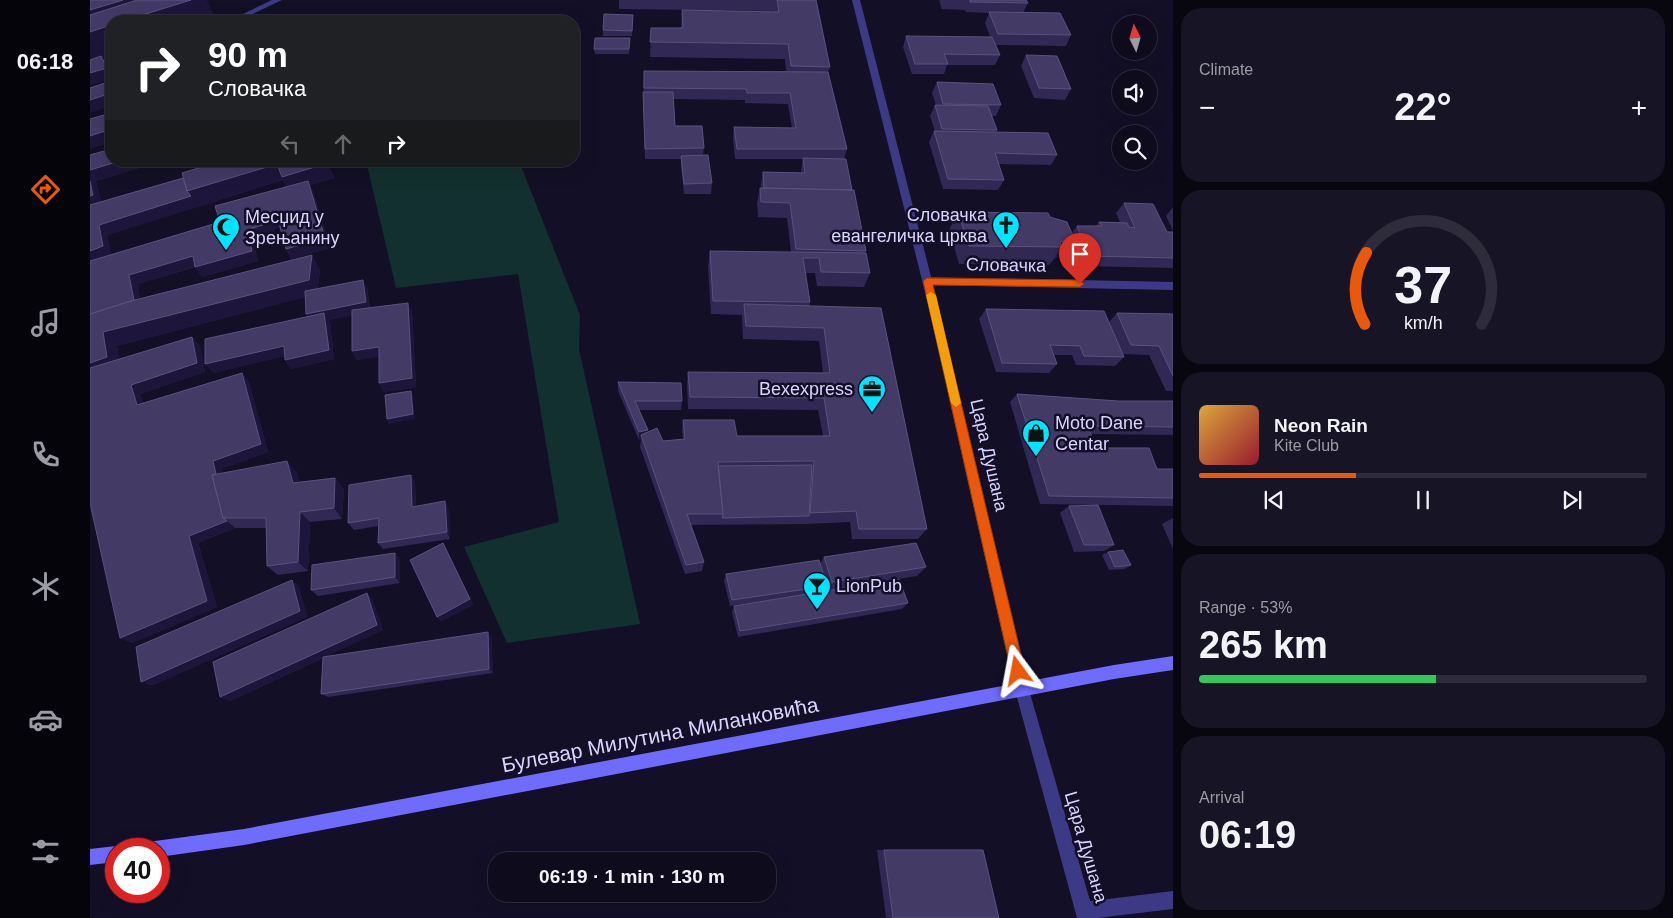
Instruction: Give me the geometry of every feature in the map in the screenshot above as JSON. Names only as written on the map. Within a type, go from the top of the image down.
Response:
[{"type":"main road","name":"Булевар Милутина Миланковића","points":[[170,847],[244,837],[1114,672],[1173,663]]},
{"type":"main road","points":[[90,858],[105,856]]},
{"type":"street","points":[[245,15],[278,0]]},
{"type":"street","name":"Цара Душана","points":[[856,0],[927,281],[1022,690],[1085,915]]},
{"type":"street","name":"Словачка","points":[[927,281],[1173,286]]},
{"type":"street","points":[[1085,915],[1173,900]]},
{"type":"green space","points":[[367,167],[521,167],[580,315],[579,349],[640,624],[507,643],[464,547],[559,522],[518,274],[396,288]]},
{"type":"building","points":[[90,0],[123,0],[90,10]]},
{"type":"building","points":[[137,0],[191,0],[142,15],[105,15],[105,27],[90,32],[90,15]]},
{"type":"building","points":[[777,0],[816,0],[830,67],[791,66],[788,44],[650,42],[651,28],[683,28],[682,10],[779,12]]},
{"type":"building","points":[[970,0],[1026,0],[1028,3],[970,2]]},
{"type":"building","points":[[989,12],[1060,13],[1071,35],[998,34]]},
{"type":"building","points":[[604,14],[633,15],[632,31],[603,30]]},
{"type":"building","points":[[906,36],[992,37],[1000,55],[944,54],[948,64],[915,64]]},
{"type":"building","points":[[595,38],[630,38],[629,49],[594,49]]},
{"type":"building","points":[[1026,55],[1057,56],[1071,89],[1039,88]]},
{"type":"building","points":[[101,56],[105,69],[90,73],[90,60]]},
{"type":"building","points":[[644,71],[828,72],[847,149],[737,149],[734,127],[796,128],[790,93],[747,93],[746,89],[644,88]]},
{"type":"building","points":[[937,82],[993,84],[1001,105],[943,104]]},
{"type":"building","points":[[105,83],[105,95],[90,100],[90,88]]},
{"type":"building","points":[[643,92],[673,92],[675,126],[702,126],[704,148],[645,149]]},
{"type":"building","points":[[935,105],[988,106],[997,130],[942,129]]},
{"type":"building","points":[[105,115],[105,131],[90,136],[90,119]]},
{"type":"building","points":[[934,131],[1048,133],[1057,155],[995,153],[1004,180],[948,179]]},
{"type":"building","points":[[105,151],[105,166],[90,170],[90,155]]},
{"type":"building","points":[[708,155],[712,183],[684,184],[681,156]]},
{"type":"building","points":[[803,158],[846,159],[852,190],[764,188],[763,172],[805,173]]},
{"type":"building","points":[[202,167],[267,167],[187,191],[182,173]]},
{"type":"building","points":[[278,167],[315,167],[282,177]]},
{"type":"building","points":[[183,178],[187,191],[191,196],[99,225],[103,246],[90,251],[90,205]]},
{"type":"building","points":[[90,181],[93,195],[90,196]]},
{"type":"building","points":[[308,181],[325,238],[286,249],[277,216],[267,218],[269,223],[247,230],[252,251],[195,267],[193,256],[129,275],[134,300],[90,314],[90,261],[220,222],[215,206]]},
{"type":"building","points":[[760,188],[854,190],[866,251],[796,249],[790,203],[761,202]]},
{"type":"building","points":[[1124,203],[1153,204],[1167,232],[1173,232],[1173,258],[1089,256],[1077,226],[1102,226],[1099,222],[1127,223],[1129,227],[1135,228]]},
{"type":"building","points":[[958,212],[1048,213],[1050,217],[1067,222],[1074,238],[1060,242],[1062,247],[969,246]]},
{"type":"building","points":[[710,251],[866,253],[870,273],[821,272],[819,258],[803,258],[810,302],[713,301]]},
{"type":"building","points":[[312,255],[309,280],[103,332],[107,357],[90,363],[90,314],[131,301]]},
{"type":"building","points":[[363,280],[366,302],[306,314],[305,291]]},
{"type":"building","points":[[408,303],[412,378],[379,383],[379,347],[352,351],[352,310]]},
{"type":"building","points":[[744,304],[881,308],[927,529],[859,529],[856,511],[810,513],[814,461],[718,462],[723,514],[687,514],[704,562],[686,565],[641,435],[657,428],[663,441],[685,439],[683,420],[734,420],[737,436],[830,436],[824,398],[690,397],[688,372],[830,373],[824,328],[746,326]]},
{"type":"building","points":[[986,309],[1104,311],[1124,357],[1084,356],[1080,346],[1050,345],[1057,364],[1002,363]]},
{"type":"building","points":[[324,313],[329,350],[285,360],[284,346],[205,364],[205,339]]},
{"type":"building","points":[[1117,313],[1173,314],[1173,376],[1159,346],[1131,345]]},
{"type":"building","points":[[192,337],[197,363],[131,385],[137,405],[242,373],[261,444],[213,461],[216,474],[212,475],[223,518],[227,521],[189,536],[207,601],[120,638],[90,503],[90,368]]},
{"type":"building","points":[[618,382],[681,383],[682,401],[635,401],[648,430],[639,432]]},
{"type":"building","points":[[411,391],[413,414],[387,419],[385,395]]},
{"type":"building","points":[[1017,394],[1118,401],[1173,401],[1173,427],[1088,426],[1096,448],[1149,448],[1157,469],[1173,469],[1173,498],[1049,496]]},
{"type":"building","points":[[287,461],[293,483],[335,478],[334,508],[300,512],[298,562],[267,566],[266,518],[223,518],[212,475]]},
{"type":"building","points":[[812,465],[809,516],[722,518],[718,466]]},
{"type":"building","points":[[411,475],[412,507],[445,501],[447,532],[378,543],[379,518],[348,523],[349,485]]},
{"type":"building","points":[[1098,505],[1114,545],[1084,545],[1069,506]]},
{"type":"building","points":[[443,543],[470,599],[437,617],[410,560]]},
{"type":"building","points":[[916,543],[926,567],[832,582],[824,557]]},
{"type":"building","points":[[1123,550],[1131,565],[1115,567],[1108,552]]},
{"type":"building","points":[[395,553],[395,577],[311,590],[312,565]]},
{"type":"building","points":[[819,560],[827,586],[732,600],[726,574]]},
{"type":"building","name":"LionPub","points":[[899,579],[908,603],[740,631],[734,606]]},
{"type":"building","points":[[292,580],[300,611],[141,682],[136,647]]},
{"type":"building","points":[[367,593],[377,625],[220,697],[213,662]]},
{"type":"building","points":[[488,632],[489,669],[321,694],[323,657]]},
{"type":"building","points":[[884,850],[983,850],[999,918],[893,918]]},
{"type":"slow traffic","points":[[931,295],[956,403]]},
{"type":"place","name":"Словачка евангеличка црква","points":[[1006,249]]},
{"type":"place","name":"Месџид у Зрењанину","points":[[226,251]]},
{"type":"place","name":"Bexexpress","points":[[872,413]]},
{"type":"place","name":"Moto Dane Centar","points":[[1036,457]]},
{"type":"place","name":"LionPub","points":[[817,610]]},
{"type":"route","points":[[1018,671],[927,281],[1080,284]]}]
